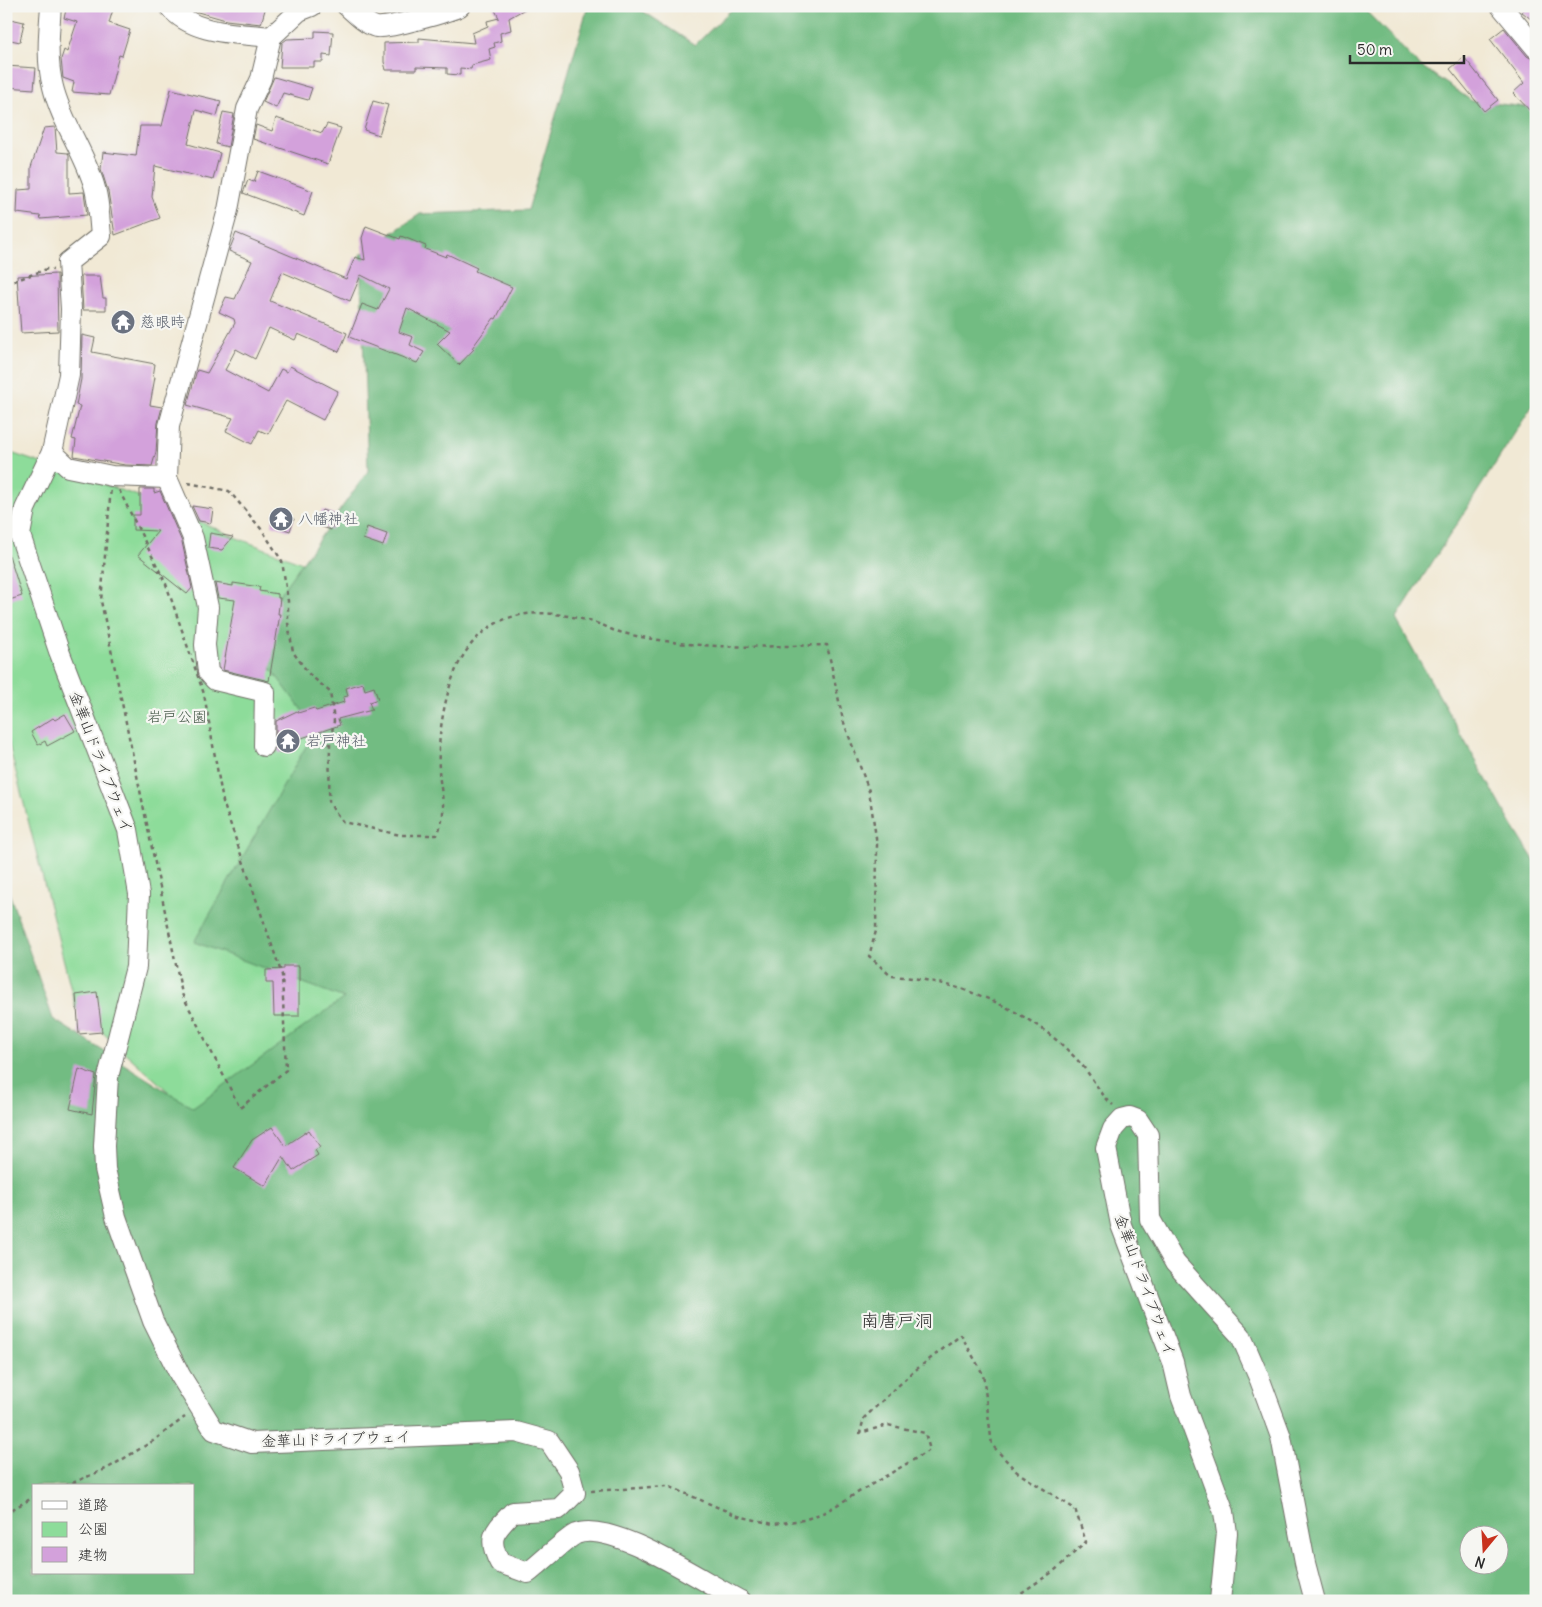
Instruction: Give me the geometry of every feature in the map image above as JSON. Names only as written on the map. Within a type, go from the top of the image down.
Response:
[{"type":"street","points":[[51,6],[48,38],[49,70],[68,130],[92,179],[97,197],[100,229],[100,236],[68,262],[68,276]]},
{"type":"street","points":[[169,6],[176,15],[201,28],[271,37]]},
{"type":"street","points":[[264,746],[265,692],[215,680],[208,672],[205,645],[208,607],[193,538],[167,478],[169,426],[228,210],[247,109],[261,79],[271,37],[299,11],[312,6]]},
{"type":"street","points":[[347,6],[364,21],[377,27],[391,26],[460,6]]},
{"type":"street","points":[[1501,6],[1536,48]]},
{"type":"street","name":"金華山ドライブウェイ","points":[[68,276],[71,310],[69,375],[52,452],[26,509],[20,535],[59,651],[128,830],[139,894],[136,967],[108,1077],[104,1146],[105,1169],[116,1217],[153,1321],[180,1375],[201,1406],[214,1430],[252,1443],[516,1432],[549,1441],[569,1471],[574,1492]]},
{"type":"street","points":[[52,452],[68,467],[112,476],[167,478]]},
{"type":"street","name":"金華山ドライブウェイ","points":[[1220,1601],[1227,1533],[1224,1512],[1181,1396],[1173,1362],[1121,1225],[1106,1148],[1112,1129],[1122,1119],[1128,1117],[1138,1120],[1148,1135],[1150,1219],[1175,1262],[1241,1336],[1260,1380],[1281,1437],[1305,1563],[1315,1601]]},
{"type":"street","points":[[574,1492],[559,1509],[514,1512],[495,1530],[492,1548],[500,1563],[528,1573],[576,1534],[601,1532],[633,1542],[741,1601]]},
{"type":"path","points":[[6,284],[47,268],[68,276]]},
{"type":"path","points":[[112,476],[166,584],[204,694],[222,802],[282,975],[286,1070],[240,1108],[182,994],[102,601],[112,476]]},
{"type":"path","points":[[167,478],[230,491],[262,530],[282,562],[293,652],[309,674],[330,692],[334,721],[330,743],[329,801],[332,810],[344,822],[374,830],[416,836],[437,835],[444,820],[438,768],[444,710],[458,665],[481,632],[495,623],[515,615],[534,612],[561,615],[603,626],[614,631],[679,643],[734,646],[827,644],[842,720],[869,791],[877,844],[876,931],[869,956],[891,976],[919,978],[975,993],[1015,1012],[1047,1033],[1080,1063],[1107,1099],[1128,1117]]},
{"type":"path","points":[[574,1492],[668,1486],[738,1516],[773,1524],[804,1520],[825,1512],[930,1450],[925,1433],[888,1425],[860,1432],[864,1418],[913,1372],[960,1335],[983,1374],[992,1445],[1017,1472],[1075,1510],[1086,1542],[1054,1571],[1009,1601]]},
{"type":"path","points":[[70,1484],[108,1468],[153,1441],[201,1406]]},
{"type":"path","points":[[6,1515],[32,1498]]},
{"type":"green space","points":[[588,6],[635,6],[695,45],[735,6],[1361,6],[1418,64],[1472,101],[1536,108],[1536,400],[1396,619],[1512,825],[1536,863],[1536,1601],[6,1601],[6,884],[53,1019],[193,1108],[344,998],[194,942],[316,729],[248,638],[368,471],[360,255],[420,214],[528,210]]},
{"type":"green space","name":"岩戸公園","points":[[11,453],[156,502],[237,538],[318,569],[370,1002],[268,1186],[170,1093],[76,1009],[6,733],[6,456]]},
{"type":"building","points":[[67,6],[114,6],[109,23],[130,30],[122,56],[119,55],[109,95],[72,92],[74,82],[63,78],[61,59],[64,50],[67,52],[77,22],[64,18]]},
{"type":"building","points":[[190,6],[266,6],[261,24],[226,20],[194,11]]},
{"type":"building","points":[[366,6],[421,6],[384,15]]},
{"type":"building","points":[[493,6],[530,6],[509,18],[511,30],[500,33],[501,41],[494,43],[495,47],[489,49],[491,60],[472,65],[471,69],[460,68],[460,75],[447,74],[447,68],[416,67],[416,70],[386,70],[384,43],[419,42],[419,38],[474,43],[472,33],[488,26],[487,21],[499,18]]},
{"type":"building","points":[[1525,6],[1536,6],[1536,23],[1522,12]]},
{"type":"building","points":[[6,18],[24,22],[20,42],[6,39]]},
{"type":"building","points":[[1504,28],[1527,56],[1536,61],[1536,117],[1513,93],[1524,83],[1490,39]]},
{"type":"building","points":[[315,31],[333,32],[331,56],[323,55],[323,62],[314,62],[314,67],[280,67],[282,43],[287,39],[315,38]]},
{"type":"building","points":[[1464,57],[1498,100],[1484,111],[1450,69]]},
{"type":"building","points":[[6,66],[36,68],[34,89],[6,87]]},
{"type":"building","points":[[274,77],[312,88],[308,100],[283,93],[276,108],[263,102]]},
{"type":"building","points":[[171,89],[221,101],[217,116],[196,110],[188,144],[220,153],[213,180],[155,166],[152,197],[160,218],[115,235],[108,191],[101,169],[103,152],[136,156],[140,126],[162,126]]},
{"type":"building","points":[[373,101],[388,105],[379,135],[364,130]]},
{"type":"building","points":[[223,112],[234,114],[228,147],[216,144]]},
{"type":"building","points":[[276,118],[322,133],[327,124],[341,128],[328,164],[253,139],[256,125],[272,131]]},
{"type":"building","points":[[55,127],[57,152],[68,153],[69,156],[69,193],[84,192],[87,215],[41,219],[40,216],[17,213],[18,190],[31,189],[31,167],[44,128]]},
{"type":"building","points":[[258,171],[313,191],[304,216],[243,193],[248,180],[254,182]]},
{"type":"building","points":[[366,226],[400,239],[401,236],[426,246],[425,249],[446,257],[447,254],[477,268],[475,271],[512,287],[496,319],[494,318],[472,348],[474,349],[459,365],[437,344],[450,331],[407,308],[399,332],[413,337],[410,345],[424,352],[417,363],[349,337],[362,304],[378,310],[389,289],[361,275],[350,301],[282,272],[270,301],[347,333],[339,352],[298,334],[295,340],[269,328],[255,359],[236,349],[225,370],[268,393],[281,369],[287,372],[290,366],[338,391],[323,420],[286,401],[268,434],[259,430],[252,444],[226,431],[233,418],[187,405],[197,370],[207,373],[235,323],[234,319],[219,312],[226,297],[235,299],[252,261],[229,251],[236,233],[346,279],[355,257],[365,260],[362,238]]},
{"type":"building","points":[[57,274],[58,331],[21,333],[17,276]]},
{"type":"building","points":[[81,276],[100,276],[103,298],[106,298],[106,310],[83,310]]},
{"type":"building","points":[[82,335],[95,338],[92,352],[155,364],[153,377],[155,377],[150,405],[162,407],[158,423],[156,452],[152,466],[125,465],[74,456],[76,440],[72,439],[80,406],[76,405],[81,379]]},
{"type":"building","points":[[140,489],[154,489],[154,493],[160,491],[182,542],[192,588],[187,594],[138,555],[158,531],[133,530],[133,515],[140,515]]},
{"type":"building","points":[[192,506],[213,509],[211,523],[199,521]]},
{"type":"building","points":[[322,510],[336,515],[331,530],[317,525]]},
{"type":"building","points":[[274,514],[294,519],[290,531],[272,525]]},
{"type":"building","points":[[367,527],[387,534],[383,546],[363,539]]},
{"type":"building","points":[[210,533],[233,537],[222,550],[208,548]]},
{"type":"building","points":[[6,555],[9,555],[22,596],[6,601]]},
{"type":"building","points":[[215,583],[233,586],[233,583],[260,587],[259,591],[278,594],[278,598],[280,598],[278,614],[280,614],[269,681],[223,670],[235,600],[218,598]]},
{"type":"building","points":[[363,683],[365,690],[374,687],[378,699],[369,702],[372,710],[338,719],[340,725],[290,742],[292,749],[279,753],[276,745],[276,721],[297,711],[298,713],[314,708],[316,711],[344,702],[343,697],[348,696],[346,688]]},
{"type":"building","points":[[65,714],[75,731],[47,746],[45,741],[38,745],[31,732],[53,718],[55,720]]},
{"type":"building","points":[[284,966],[299,966],[299,1016],[274,1016],[273,983],[266,983],[266,970],[284,969]]},
{"type":"building","points":[[97,992],[102,1032],[79,1034],[76,995]]},
{"type":"building","points":[[79,1069],[96,1075],[92,1114],[70,1109]]},
{"type":"building","points":[[272,1127],[285,1146],[309,1130],[320,1147],[315,1150],[318,1155],[293,1171],[283,1156],[265,1186],[234,1168],[252,1140]]},
{"type":"place","name":"慈眼時","points":[[123,322]]},
{"type":"place","name":"八幡神社","points":[[281,519]]},
{"type":"place","name":"岩戸神社","points":[[288,741]]},
{"type":"district","name":"南唐戸洞","points":[[897,1321]]}]
